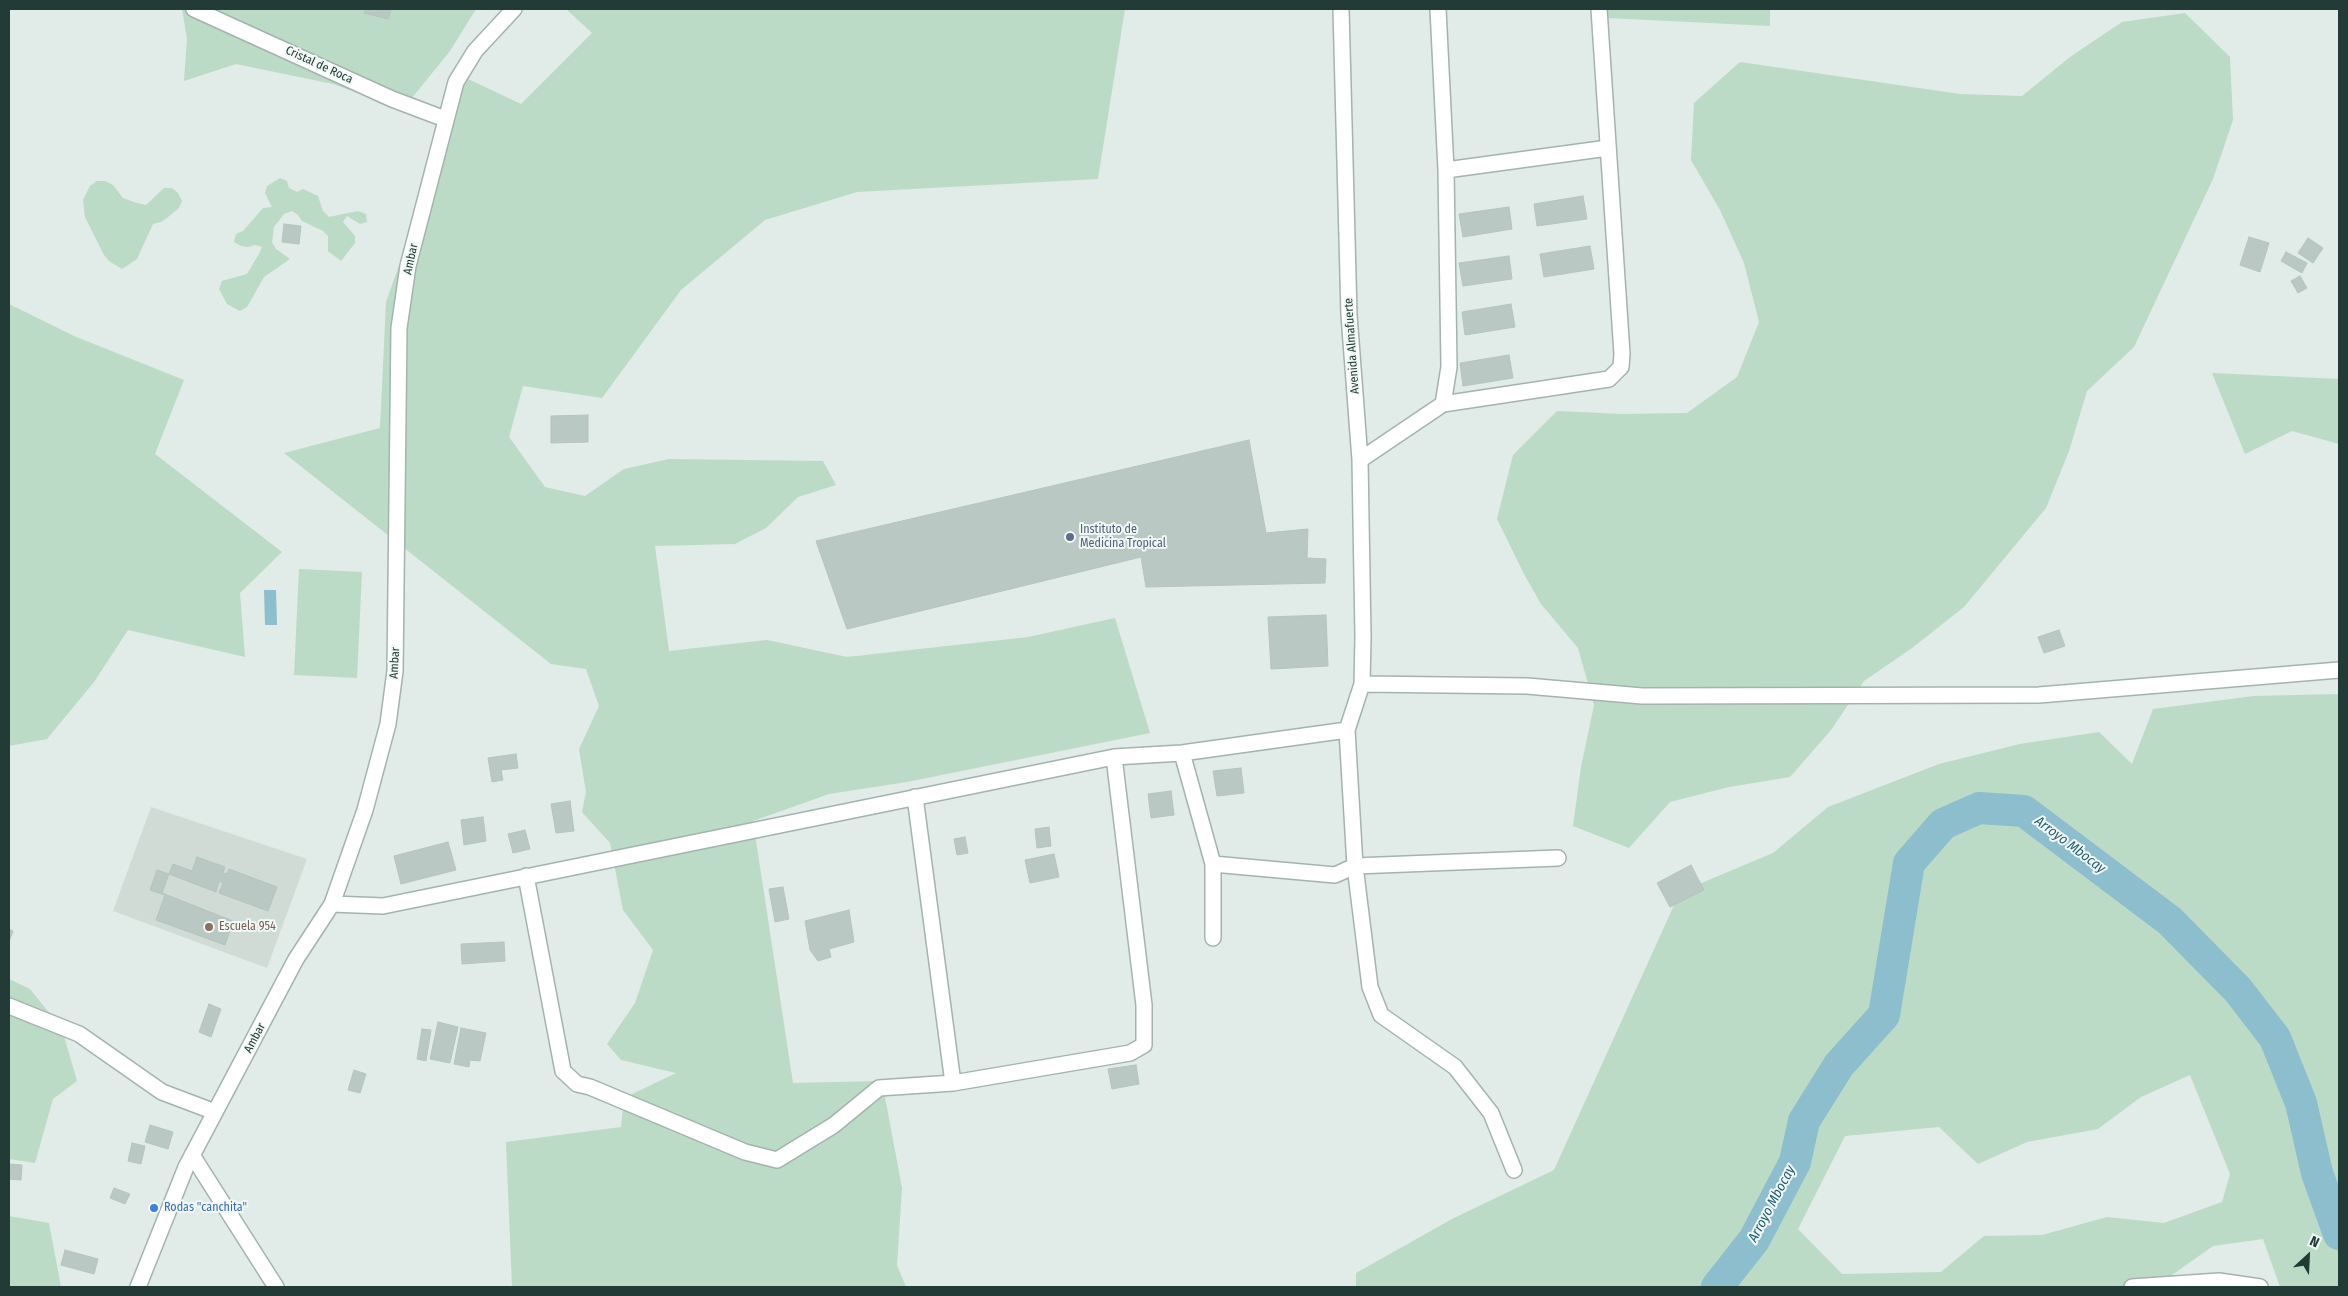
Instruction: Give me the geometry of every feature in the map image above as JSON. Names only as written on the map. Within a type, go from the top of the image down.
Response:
[{"type":"street","name":"Cristal de Roca","points":[[194,9],[392,99],[445,119]]},
{"type":"street","name":"Ambar","points":[[138,1287],[192,1156],[296,960],[332,904],[364,810],[388,724],[395,671],[399,328],[408,266],[456,82],[475,51],[514,9]]},
{"type":"street","name":"Avenida Almafuerte","points":[[1342,9],[1349,315],[1360,460],[1362,684],[1347,730]]},
{"type":"street","points":[[1438,9],[1446,170],[1450,367],[1443,404]]},
{"type":"street","points":[[1360,460],[1443,404],[1609,379],[1620,366],[1622,354],[1599,9]]},
{"type":"street","points":[[1446,170],[1608,148]]},
{"type":"street","points":[[1362,684],[1527,686],[1642,696],[2039,696],[2339,670]]},
{"type":"street","points":[[332,904],[383,906],[1114,757],[1182,753],[1347,730],[1355,866],[1370,987],[1381,1015],[1455,1067],[1491,1113],[1514,1170]]},
{"type":"street","points":[[1182,753],[1214,864],[1213,938]]},
{"type":"street","points":[[526,876],[563,1071],[577,1084],[590,1087],[745,1152],[777,1160],[834,1125],[879,1088],[953,1083],[1130,1053],[1144,1045],[1144,1005],[1114,757]]},
{"type":"street","points":[[916,797],[953,1083]]},
{"type":"street","points":[[1214,864],[1335,875],[1355,866],[1558,858]]},
{"type":"street","points":[[9,1006],[79,1034],[132,1073],[162,1092],[215,1112]]},
{"type":"street","points":[[192,1156],[276,1287]]},
{"type":"street","points":[[2132,1287],[2219,1281],[2260,1287]]},
{"type":"shaded area","points":[[151,807],[307,859],[267,968],[113,911]]},
{"type":"green space","points":[[182,9],[476,9],[450,51],[403,109],[333,84],[236,64],[184,81],[187,39]]},
{"type":"green space","points":[[566,9],[1125,9],[1098,179],[857,192],[765,220],[681,290],[602,398],[523,386],[509,437],[545,487],[585,496],[624,469],[669,459],[823,461],[836,485],[798,497],[766,528],[735,544],[655,546],[669,651],[767,640],[847,657],[1028,637],[1115,618],[1150,733],[907,782],[829,794],[753,821],[793,1083],[882,1081],[902,1188],[897,1265],[906,1287],[512,1287],[506,1142],[621,1127],[624,1098],[676,1073],[621,1060],[607,1044],[635,1003],[653,950],[623,910],[610,843],[582,812],[586,792],[579,749],[599,706],[586,669],[551,664],[284,453],[380,428],[386,302],[466,78],[521,104],[592,33]]},
{"type":"green space","points":[[1608,9],[1770,9],[1770,26],[1608,18]]},
{"type":"green space","points":[[2185,13],[2230,57],[2233,120],[2213,179],[2134,347],[2087,391],[2069,451],[2046,508],[1964,607],[1912,648],[1864,681],[1831,730],[1790,777],[1729,787],[1670,802],[1629,848],[1573,826],[1581,767],[1594,705],[1578,648],[1541,604],[1497,519],[1513,455],[1557,411],[1621,414],[1687,413],[1737,377],[1759,322],[1744,263],[1720,210],[1691,160],[1694,103],[1740,62],[1960,94],[2022,96],[2070,57],[2122,22]]},
{"type":"green space","points":[[280,178],[287,181],[289,188],[297,192],[303,189],[318,196],[323,211],[329,217],[358,211],[366,214],[367,222],[360,224],[347,216],[343,222],[355,236],[355,243],[341,261],[328,251],[328,236],[323,231],[302,221],[292,211],[284,214],[274,227],[272,242],[276,249],[290,259],[264,277],[247,307],[240,311],[227,304],[219,289],[222,281],[247,274],[259,254],[262,247],[255,245],[241,246],[234,242],[236,234],[243,231],[263,208],[272,207],[265,193],[267,186]]},
{"type":"green space","points":[[97,181],[105,181],[113,185],[123,198],[137,203],[146,205],[164,188],[172,188],[178,193],[182,201],[179,208],[168,217],[161,222],[153,224],[137,259],[122,269],[109,261],[104,255],[85,217],[83,200],[90,186]]},
{"type":"green space","points":[[9,304],[74,336],[184,380],[155,454],[282,552],[240,593],[245,657],[128,630],[94,682],[47,739],[9,746]]},
{"type":"green space","points":[[2212,373],[2339,379],[2339,444],[2292,431],[2245,454]]},
{"type":"green space","points":[[299,569],[362,572],[357,678],[294,675]]},
{"type":"green space","points":[[2339,694],[2339,1287],[2280,1287],[2263,1239],[2213,1246],[2155,1287],[1356,1287],[1356,1273],[1452,1219],[1554,1170],[1680,892],[1773,853],[1828,807],[1939,764],[2020,744],[2099,732],[2132,764],[2153,709],[2254,696]],"holes":[[[2190,1075],[2230,1174],[2222,1202],[2164,1223],[2107,1217],[2042,1235],[1984,1236],[1941,1272],[1842,1274],[1798,1229],[1845,1136],[1939,1127],[1978,1164],[2027,1142],[2098,1129],[2141,1097]]]},
{"type":"green space","points":[[9,979],[30,989],[62,1029],[77,1081],[53,1099],[35,1163],[9,1159]]},
{"type":"green space","points":[[9,1216],[49,1223],[61,1287],[9,1287]]},
{"type":"water","points":[[264,590],[276,590],[277,625],[265,625]]},
{"type":"building","points":[[366,9],[391,9],[388,19],[364,13]]},
{"type":"building","points":[[1583,196],[1587,219],[1537,226],[1534,204]]},
{"type":"building","points":[[1509,207],[1512,229],[1463,237],[1459,214]]},
{"type":"building","points":[[284,224],[301,226],[299,244],[282,242]]},
{"type":"building","points":[[2249,237],[2269,243],[2260,272],[2240,265]]},
{"type":"building","points":[[2308,238],[2323,248],[2313,263],[2298,253]]},
{"type":"building","points":[[1590,246],[1594,269],[1544,277],[1540,254]]},
{"type":"building","points":[[2286,252],[2307,263],[2302,273],[2281,261]]},
{"type":"building","points":[[1509,256],[1512,279],[1463,286],[1459,263]]},
{"type":"building","points":[[2300,276],[2307,288],[2298,293],[2291,281]]},
{"type":"building","points":[[1511,304],[1515,327],[1465,335],[1462,312]]},
{"type":"building","points":[[1509,355],[1513,378],[1463,386],[1460,363]]},
{"type":"building","points":[[588,415],[588,442],[551,443],[551,416]]},
{"type":"building","name":"Instituto de Medicina Tropical","points":[[1249,440],[1266,533],[1308,529],[1307,558],[1326,559],[1325,583],[1146,587],[1141,557],[847,629],[816,541]]},
{"type":"building","points":[[1326,615],[1328,666],[1271,669],[1268,617]]},
{"type":"building","points":[[2059,630],[2065,646],[2044,653],[2038,637]]},
{"type":"building","points":[[516,754],[518,768],[501,770],[503,780],[492,782],[488,758]]},
{"type":"building","points":[[1241,768],[1244,793],[1217,796],[1213,771]]},
{"type":"building","points":[[1171,791],[1174,815],[1151,818],[1148,794]]},
{"type":"building","points":[[570,801],[574,831],[556,833],[551,804]]},
{"type":"building","points":[[483,817],[486,841],[464,845],[461,820]]},
{"type":"building","points":[[1049,827],[1051,846],[1037,848],[1035,829]]},
{"type":"building","points":[[525,830],[530,849],[513,853],[508,834]]},
{"type":"building","points":[[965,837],[968,853],[957,855],[954,839]]},
{"type":"building","points":[[448,842],[456,870],[401,884],[394,856]]},
{"type":"building","points":[[1054,854],[1059,877],[1030,883],[1025,860]]},
{"type":"building","points":[[197,857],[225,867],[223,873],[227,874],[229,869],[277,887],[268,911],[219,893],[223,883],[219,881],[216,892],[169,874],[173,864],[192,871]]},
{"type":"building","points":[[1691,865],[1704,890],[1670,907],[1657,883]]},
{"type":"building","points":[[157,870],[169,874],[162,893],[233,921],[225,945],[156,920],[165,895],[150,890]]},
{"type":"building","points":[[783,887],[789,919],[775,922],[769,889]]},
{"type":"building","points":[[849,910],[854,942],[829,949],[831,957],[818,961],[810,950],[805,921]]},
{"type":"building","points":[[9,929],[13,931],[9,942]]},
{"type":"building","points":[[504,942],[505,961],[462,964],[461,944]]},
{"type":"building","points":[[209,1004],[221,1009],[211,1037],[199,1032]]},
{"type":"building","points":[[438,1022],[458,1027],[450,1063],[430,1059]]},
{"type":"building","points":[[461,1028],[486,1033],[480,1061],[470,1060],[469,1067],[454,1064]]},
{"type":"building","points":[[422,1029],[431,1030],[426,1061],[417,1059]]},
{"type":"building","points":[[1136,1065],[1139,1084],[1112,1089],[1108,1069]]},
{"type":"building","points":[[354,1070],[366,1074],[360,1093],[348,1090]]},
{"type":"building","points":[[150,1125],[173,1132],[168,1149],[145,1142]]},
{"type":"building","points":[[132,1143],[145,1146],[141,1164],[128,1161]]},
{"type":"building","points":[[9,1164],[22,1165],[21,1180],[9,1179]]},
{"type":"building","points":[[114,1188],[130,1194],[125,1204],[110,1198]]},
{"type":"building","points":[[65,1250],[98,1259],[94,1274],[61,1265]]},
{"type":"waterway","name":"Arroyo Mbocay","points":[[1717,1287],[1754,1240],[1795,1162],[1804,1121],[1839,1065],[1884,1015],[1909,863],[1943,824],[1979,808],[2024,811],[2170,921],[2238,990],[2275,1038],[2301,1103],[2317,1173],[2339,1234]]},
{"type":"place","name":"Instituto de Medicina Tropical","points":[[1070,537]]},
{"type":"place","name":"Escuela 954","points":[[209,927]]},
{"type":"place","name":"Rodas \"canchita\"","points":[[154,1208]]}]
